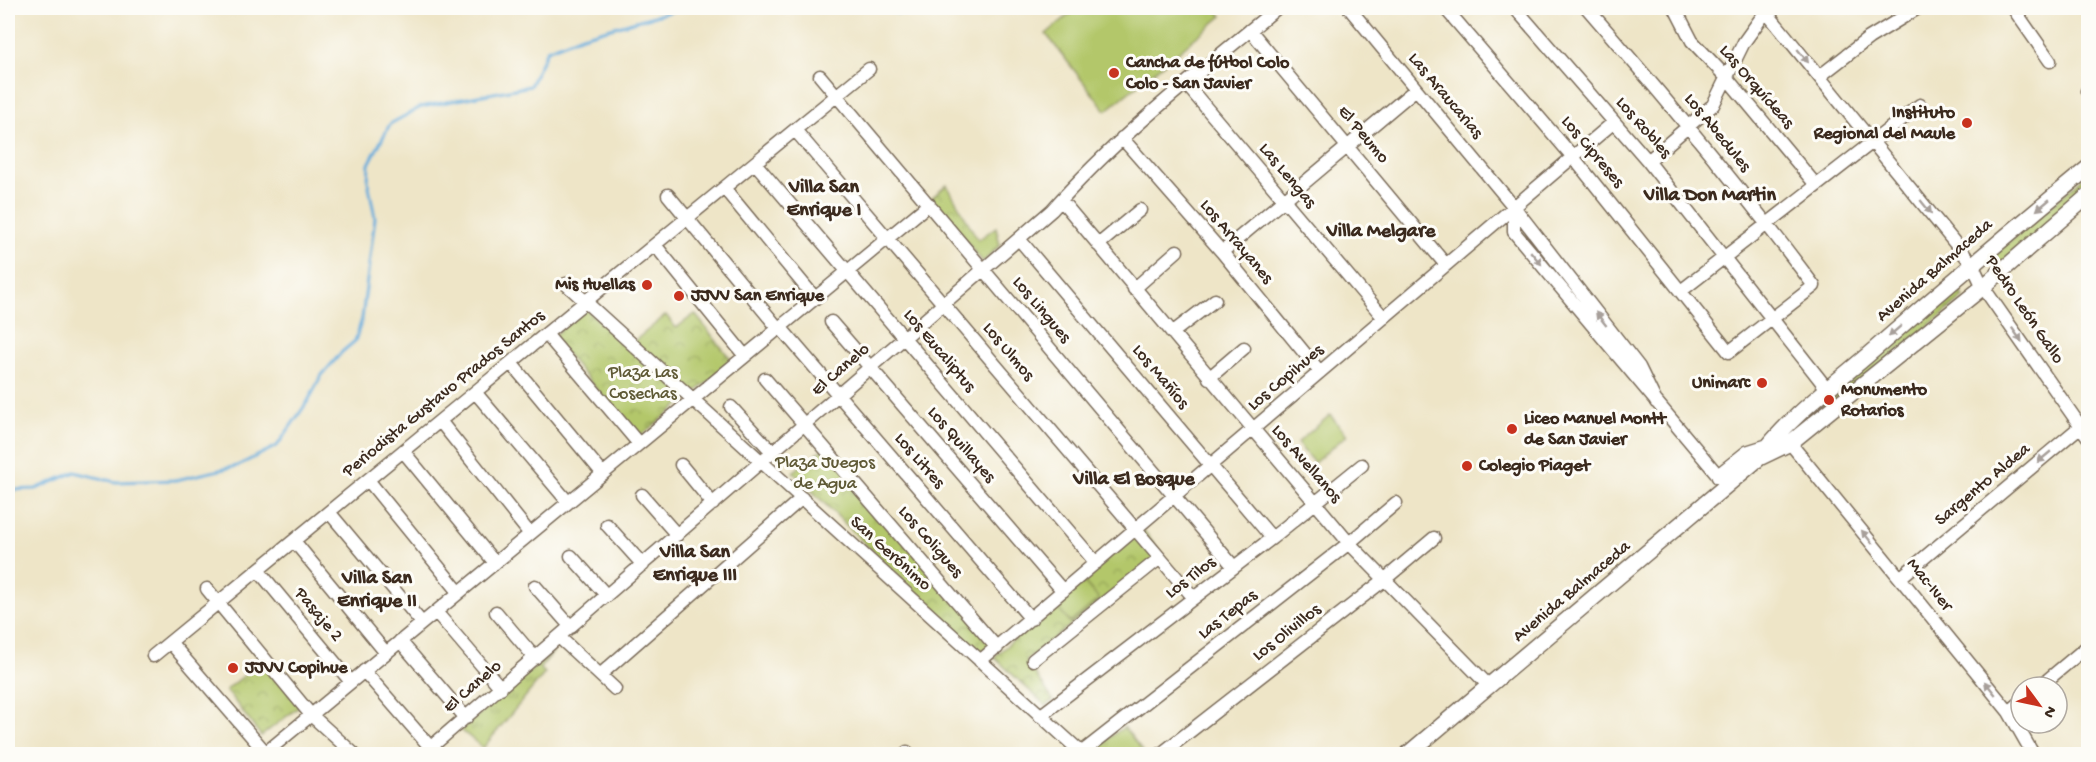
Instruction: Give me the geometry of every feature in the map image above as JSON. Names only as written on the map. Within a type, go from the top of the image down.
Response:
[{"type":"main road","name":"Avenida Balmaceda","points":[[1763,452],[1771,441],[1972,264],[2088,168]]},
{"type":"main road","name":"Avenida Balmaceda","points":[[1408,754],[1723,481],[1763,452],[1790,443],[1983,287],[2088,196]]},
{"type":"street","name":"El Canelo","points":[[427,751],[984,270],[1061,200],[1122,138],[1278,8]]},
{"type":"street","name":"Las Araucarias","points":[[1349,8],[1514,207]]},
{"type":"street","name":"Los Cipreses","points":[[1445,8],[1573,157],[1729,351],[1771,319]]},
{"type":"street","name":"Los Robles","points":[[1515,8],[1648,161],[1725,256],[1771,319],[1828,390]]},
{"type":"street","name":"Los Abedules","points":[[1587,8],[1690,126],[1814,286],[1771,319]]},
{"type":"street","name":"Las Orquídeas","points":[[1675,8],[1692,41],[1726,77],[1816,185]]},
{"type":"street","points":[[1648,161],[1713,105],[1744,42],[1767,8]]},
{"type":"street","name":"Pedro León Gallo","points":[[1767,8],[1972,264],[1983,287],[2086,427]]},
{"type":"street","points":[[1820,76],[1869,38],[1918,8]]},
{"type":"street","points":[[2013,8],[2050,61]]},
{"type":"street","name":"El Peumo","points":[[1250,30],[1446,265]]},
{"type":"street","name":"Periodista Gustavo Prados Santos","points":[[153,656],[869,69]]},
{"type":"street","name":"Los Lingues","points":[[820,76],[1234,567]]},
{"type":"street","name":"Las Lengas","points":[[1186,84],[1384,318]]},
{"type":"street","points":[[1222,252],[1416,89]]},
{"type":"street","points":[[1681,291],[1920,105]]},
{"type":"street","name":"Los Copihues","points":[[980,661],[1614,122]]},
{"type":"street","name":"Los Ulmos","points":[[795,130],[1194,598]]},
{"type":"street","name":"Los Arrayanes","points":[[1122,138],[1222,252],[1320,372]]},
{"type":"street","name":"Los Eucaliptus","points":[[755,163],[1096,563]]},
{"type":"street","points":[[724,188],[815,298]]},
{"type":"street","name":"Los Litres","points":[[668,195],[779,328],[1031,619]]},
{"type":"street","name":"Los Avellanos","points":[[1061,200],[1349,543],[1489,686]]},
{"type":"street","points":[[170,642],[265,754],[929,204]]},
{"type":"street","points":[[1514,207],[1514,232],[1723,481]]},
{"type":"street","points":[[1098,245],[1140,210]]},
{"type":"street","name":"Los Mañíos","points":[[1019,239],[1272,538]]},
{"type":"street","points":[[655,245],[745,356]]},
{"type":"street","points":[[1134,289],[1177,252]]},
{"type":"street","name":"San Gerónimo","points":[[566,284],[1082,754]]},
{"type":"street","points":[[1172,333],[1215,300]]},
{"type":"street","name":"Los Quillayes","points":[[831,322],[1063,591]]},
{"type":"street","points":[[546,334],[639,444]]},
{"type":"street","points":[[1209,378],[1244,348]]},
{"type":"street","points":[[511,363],[603,474]]},
{"type":"street","name":"Los Coligues","points":[[765,379],[997,648]]},
{"type":"street","points":[[476,392],[568,502]]},
{"type":"street","points":[[731,407],[773,453]]},
{"type":"street","points":[[440,421],[530,534]]},
{"type":"street","name":"Sargento Aldea","points":[[1900,578],[2086,427]]},
{"type":"street","name":"Mac-Iver","points":[[1790,443],[2009,711]]},
{"type":"street","points":[[403,451],[495,563]]},
{"type":"street","points":[[681,465],[713,504]]},
{"type":"street","name":"Los Tilos","points":[[1040,716],[1316,504],[1362,465]]},
{"type":"street","points":[[368,480],[459,592]]},
{"type":"street","points":[[642,495],[677,536]]},
{"type":"street","points":[[600,675],[802,498]]},
{"type":"street","name":"Las Tepas","points":[[1082,754],[1349,543],[1396,503]]},
{"type":"street","points":[[329,512],[422,623]]},
{"type":"street","points":[[607,525],[643,565]]},
{"type":"street","name":"Los Olivillos","points":[[1161,754],[1384,580],[1434,538]]},
{"type":"street","points":[[294,541],[386,653]]},
{"type":"street","points":[[572,556],[607,596]]},
{"type":"street","points":[[1033,660],[1160,558]]},
{"type":"street","name":"Pasaje 2","points":[[258,570],[351,682]]},
{"type":"street","points":[[535,585],[571,627]]},
{"type":"street","points":[[207,589],[311,715],[348,753]]},
{"type":"street","points":[[436,612],[501,688]]},
{"type":"street","points":[[496,612],[535,658]]},
{"type":"street","points":[[559,637],[615,689]]},
{"type":"street","points":[[400,641],[466,718]]},
{"type":"street","points":[[2053,675],[2088,646]]},
{"type":"street","points":[[364,671],[427,751]]},
{"type":"street","name":"Mac-Iver","points":[[2020,735],[2028,752]]},
{"type":"green space","name":"Cancha de fútbol Colo Colo - San Javier","points":[[1077,8],[1215,8],[1222,16],[1106,111],[1046,34]]},
{"type":"green space","points":[[2088,174],[2088,191],[1997,269],[1989,259]]},
{"type":"green space","points":[[947,185],[978,240],[996,227],[1000,245],[983,262],[930,199]]},
{"type":"green space","points":[[1956,284],[1964,297],[1825,411],[1819,401]]},
{"type":"green space","name":"Plaza Las Cosechas","points":[[586,309],[627,347],[666,315],[676,328],[695,314],[733,362],[638,438],[552,337]]},
{"type":"green space","points":[[1330,415],[1347,435],[1314,463],[1297,443]]},
{"type":"green space","name":"Plaza Juegos de Agua","points":[[828,445],[995,643],[979,657],[793,472]]},
{"type":"green space","points":[[1142,528],[1161,554],[1026,660],[1053,700],[1046,706],[994,657]]},
{"type":"green space","points":[[1084,582],[1099,599],[1070,623],[1056,606]]},
{"type":"green space","points":[[554,651],[540,668],[545,673],[483,748],[461,730]]},
{"type":"green space","points":[[264,660],[300,706],[261,736],[226,690]]},
{"type":"green space","points":[[1124,727],[1145,754],[1097,754],[1092,750]]},
{"type":"waterway","points":[[8,490],[36,489],[75,472],[116,482],[176,480],[237,466],[277,446],[308,401],[322,375],[355,341],[362,319],[375,218],[368,181],[369,164],[390,124],[421,107],[530,86],[547,50],[582,36],[683,8]]},
{"type":"waterway","points":[[872,8],[897,13],[932,8]]},
{"type":"place","name":"Cancha de fútbol Colo Colo - San Javier","points":[[1114,73]]},
{"type":"place","name":"Instituto Regional del Maule","points":[[1967,123]]},
{"type":"place","name":"Mis Huellas","points":[[647,285]]},
{"type":"place","name":"JJVV San Enrique","points":[[679,296]]},
{"type":"place","name":"Unimarc","points":[[1762,383]]},
{"type":"place","name":"Monumento Rotarios","points":[[1829,400]]},
{"type":"place","name":"Liceo Manuel Montt de San Javier","points":[[1512,429]]},
{"type":"place","name":"Colegio Piaget","points":[[1467,466]]},
{"type":"place","name":"JJVV Copihue","points":[[233,668]]},
{"type":"district","name":"Villa Don Martin","points":[[1710,196]]},
{"type":"district","name":"Villa San Enrique I","points":[[824,200]]},
{"type":"district","name":"Villa Melgare","points":[[1381,232]]},
{"type":"district","name":"Villa El Bosque","points":[[1134,480]]},
{"type":"district","name":"Villa San Enrique III","points":[[695,564]]},
{"type":"district","name":"Villa San Enrique II","points":[[377,590]]}]
